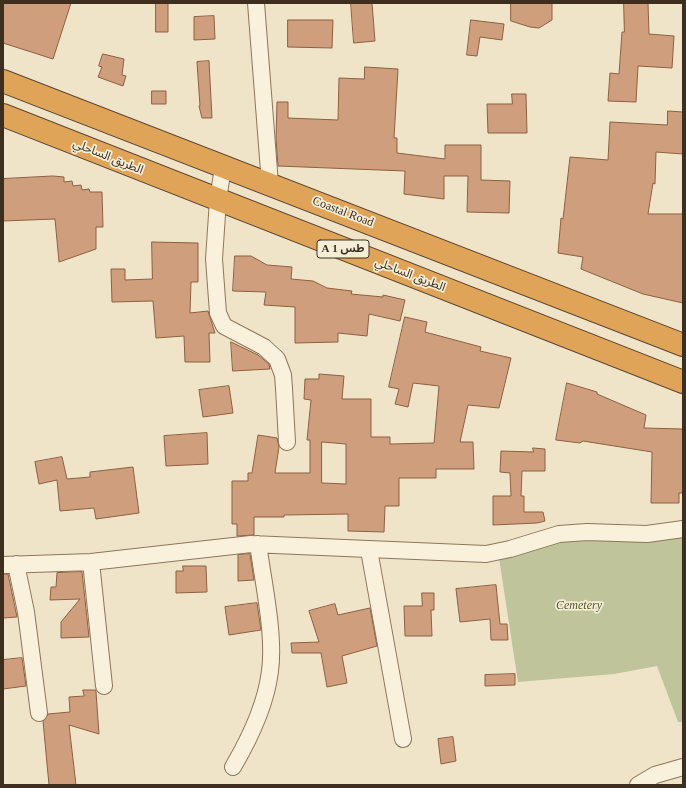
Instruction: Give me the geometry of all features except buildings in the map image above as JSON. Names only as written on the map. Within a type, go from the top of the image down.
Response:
[{"type":"highway","name":"Coastal Road","points":[[3,81],[683,345]]},
{"type":"highway","name":"الطريق الساحلي","points":[[3,115],[683,382]]},
{"type":"street","points":[[256,3],[270,184]]},
{"type":"street","points":[[224,167],[218,200],[214,259],[218,313],[224,326],[264,347],[276,359],[283,375],[287,442]]},
{"type":"street","points":[[39,713],[26,612],[10,564],[91,562],[216,547],[258,544],[486,554],[510,549],[559,534],[587,532],[647,534],[683,529]]},
{"type":"street","points":[[233,767],[255,723],[268,687],[271,670],[270,636],[258,544]]},
{"type":"street","points":[[370,550],[403,739]]},
{"type":"street","points":[[91,562],[104,686]]},
{"type":"street","points":[[638,785],[655,776],[683,767]]},
{"type":"green space","name":"Cemetery","points":[[683,534],[683,722],[678,722],[657,666],[614,674],[518,682],[499,558],[540,543]]}]
